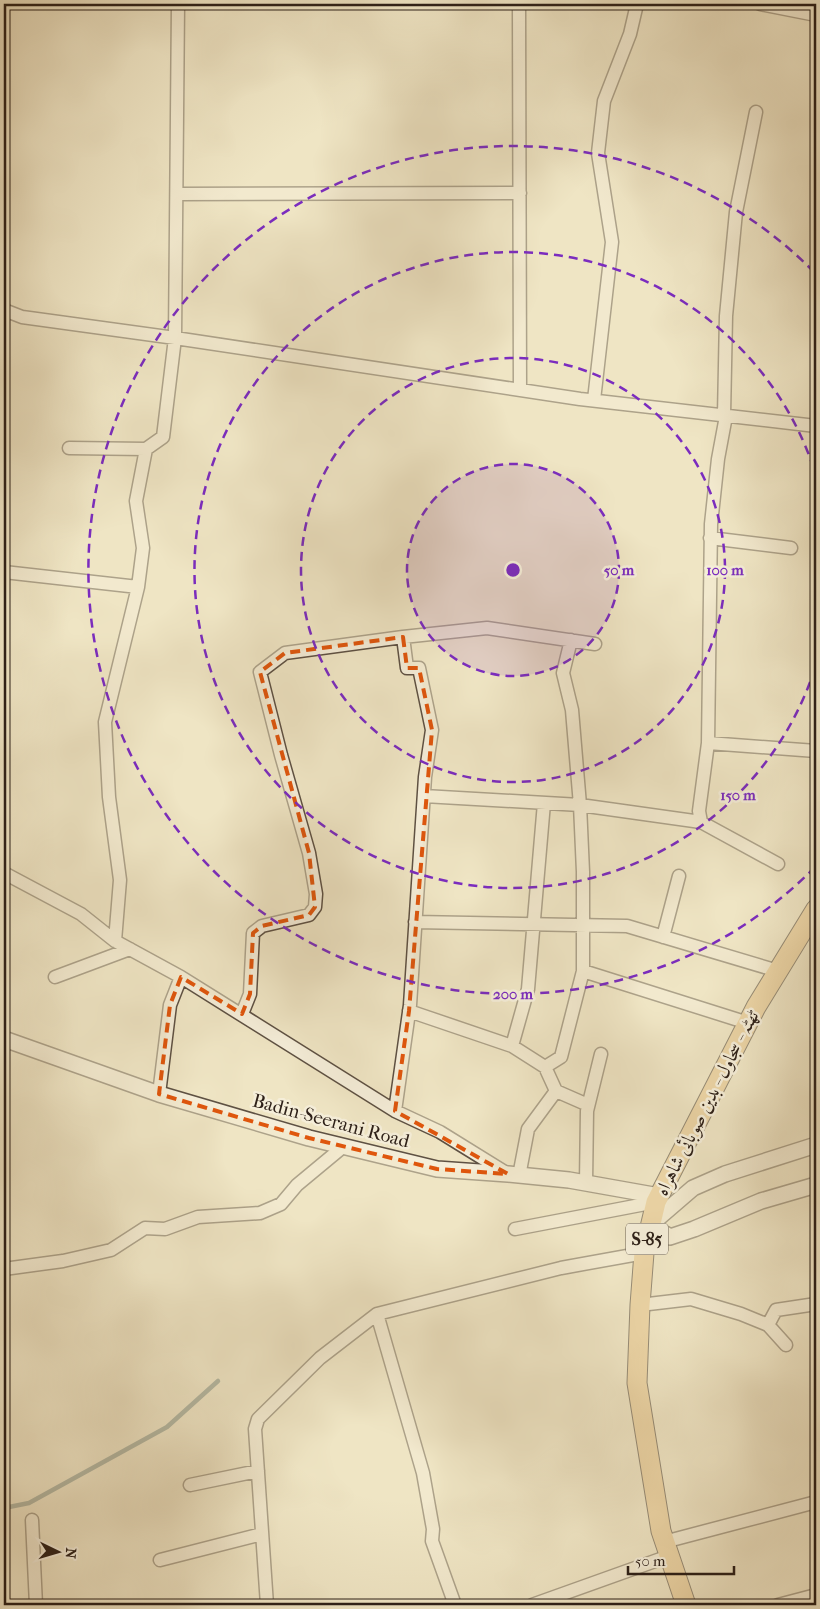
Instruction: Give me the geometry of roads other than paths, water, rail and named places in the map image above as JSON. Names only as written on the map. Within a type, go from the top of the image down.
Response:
[{"type":"main road","name":"ٹھٹہ - سجاول - بدین صوبائی شاہراہ","points":[[686,1605],[661,1531],[637,1383],[644,1253],[657,1199],[748,1023],[816,910]]},
{"type":"street","points":[[69,448],[146,450],[163,437],[175,338],[178,4]]},
{"type":"street","points":[[520,4],[520,390]]},
{"type":"street","points":[[594,400],[612,242],[598,153],[604,101],[630,34],[636,4]]},
{"type":"street","points":[[760,4],[816,15]]},
{"type":"street","points":[[701,822],[699,812],[708,743],[710,524],[718,459],[726,416],[724,415],[726,316],[736,212],[756,112]]},
{"type":"street","points":[[176,194],[520,193]]},
{"type":"street","points":[[4,310],[22,318],[175,338],[520,390],[816,426]]},
{"type":"street","points":[[115,941],[120,880],[109,798],[105,722],[138,587],[143,548],[136,501],[146,450]]},
{"type":"street","points":[[710,538],[791,548]]},
{"type":"street","points":[[4,572],[138,587]]},
{"type":"street","points":[[242,1014],[250,994],[253,933],[262,926],[309,915],[315,907],[316,894],[309,853],[280,755],[260,672],[285,653],[487,628],[595,644]]},
{"type":"street","points":[[395,1111],[409,1011],[424,796],[432,730],[418,668],[407,668],[403,637]]},
{"type":"street","points":[[545,1066],[561,1057],[583,971],[580,805],[572,710],[563,673],[571,640]]},
{"type":"street","points":[[708,743],[816,751]]},
{"type":"street","points":[[424,796],[580,805],[701,822],[778,864]]},
{"type":"street","points":[[512,1046],[528,989],[544,803]]},
{"type":"street","points":[[4,873],[81,914],[115,941],[181,977],[242,1014],[395,1111],[440,1132],[514,1175],[528,1129],[556,1091]]},
{"type":"street","points":[[663,937],[679,876]]},
{"type":"street","points":[[415,922],[627,926],[778,971]]},
{"type":"street","points":[[55,978],[130,949]]},
{"type":"street","points":[[583,971],[748,1023]]},
{"type":"street","points":[[159,1094],[170,1005],[181,977]]},
{"type":"street","points":[[409,1011],[512,1046],[545,1066],[556,1091],[588,1105]]},
{"type":"street","name":"Badin-Seerani Road","points":[[4,1039],[159,1094],[309,1138],[437,1169],[586,1183],[657,1199]]},
{"type":"street","points":[[586,1183],[587,1111],[601,1054]]},
{"type":"street","points":[[816,1145],[724,1174],[693,1188],[650,1225],[670,1237],[761,1202],[816,1185]]},
{"type":"street","points":[[4,1269],[63,1261],[111,1250],[145,1228],[165,1229],[198,1217],[260,1213],[281,1204],[297,1184],[344,1146]]},
{"type":"street","points":[[515,1229],[657,1199]]},
{"type":"street","points":[[267,1605],[255,1429],[258,1419],[320,1358],[377,1314],[561,1268],[644,1253]]},
{"type":"street","points":[[640,1305],[691,1299],[768,1325],[786,1345]]},
{"type":"street","points":[[768,1325],[776,1310],[816,1304]]},
{"type":"street","points":[[377,1314],[423,1473],[433,1528],[432,1541],[455,1605]]},
{"type":"street","points":[[190,1485],[258,1472]]},
{"type":"street","points":[[532,1605],[667,1549],[816,1502]]},
{"type":"street","points":[[32,1520],[36,1605]]},
{"type":"street","points":[[160,1560],[262,1534]]},
{"type":"street","points":[[778,1605],[816,1595]]},
{"type":"waterway","points":[[4,1508],[29,1503],[167,1427],[218,1381]]}]
